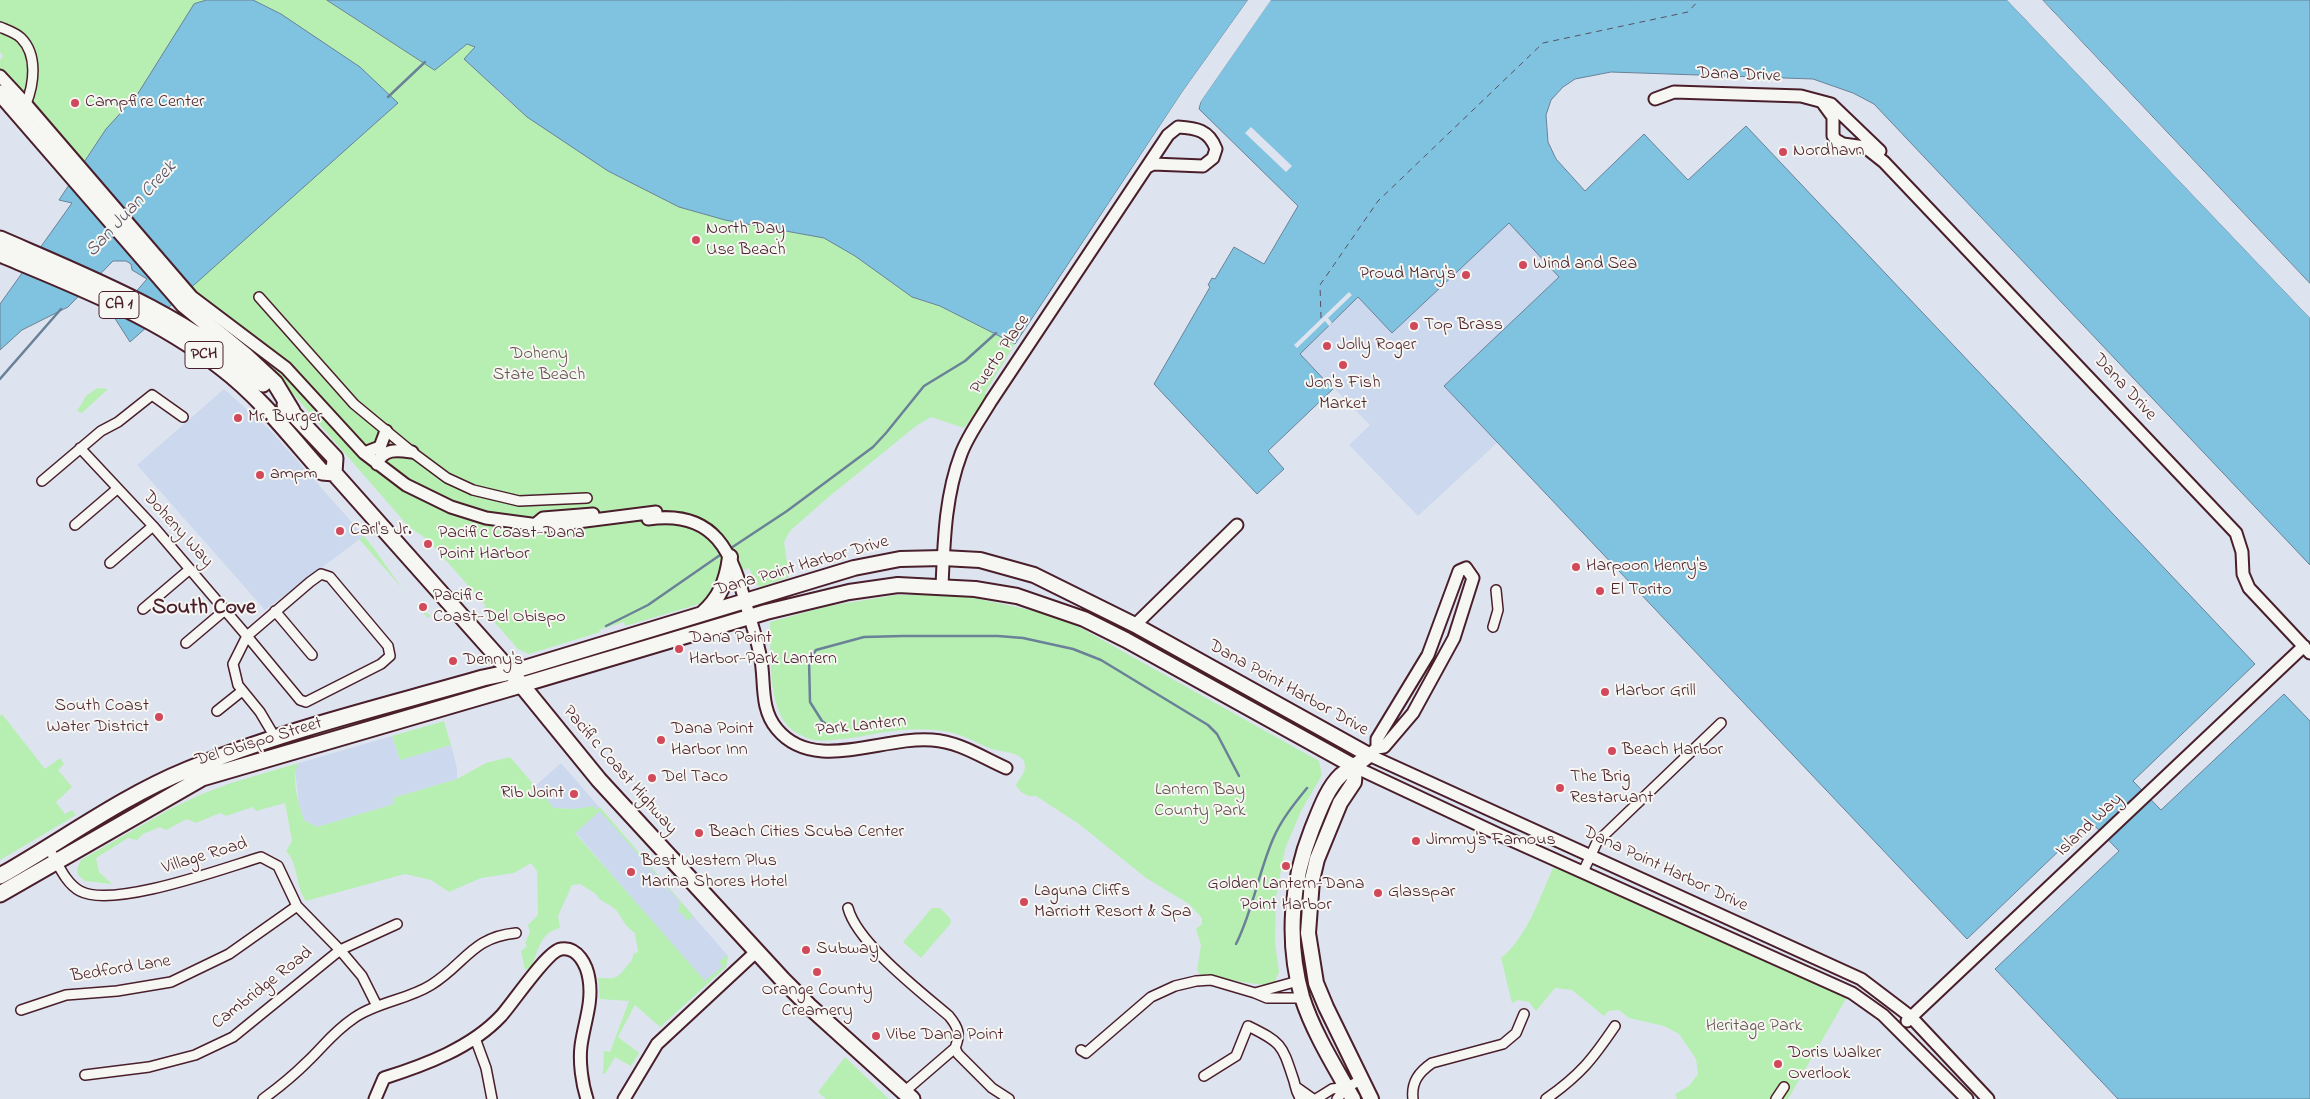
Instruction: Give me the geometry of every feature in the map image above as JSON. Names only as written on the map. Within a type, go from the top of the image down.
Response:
[{"type":"main road","points":[[0,93],[66,161],[188,301],[275,383],[292,411]]},
{"type":"main road","name":"Pacific Coast Highway","points":[[0,239],[124,293],[167,322],[234,361],[292,411],[335,458],[334,474]]},
{"type":"main road","name":"Pacific Coast Highway","points":[[0,254],[122,306],[167,322],[244,387],[322,472],[334,474],[510,672],[600,780],[757,951],[809,1006],[908,1096]]},
{"type":"main road","points":[[0,260],[76,286]]},
{"type":"main road","points":[[699,616],[720,594],[726,578],[730,557]]},
{"type":"main road","name":"Dana Point Harbor Drive","points":[[510,672],[875,564],[900,559],[943,558],[980,560],[1034,575],[1135,625],[1373,752]]},
{"type":"main road","name":"Dana Point Harbor Drive","points":[[521,685],[750,618],[862,590],[898,585],[975,589],[1017,596],[1084,619],[1126,640],[1355,767]]},
{"type":"main road","points":[[1126,640],[1135,625]]},
{"type":"main road","name":"Del Obispo Street","points":[[0,894],[53,855],[161,782],[216,759],[276,739],[483,678],[510,672]]},
{"type":"main road","name":"Del Obispo Street","points":[[0,876],[53,855],[202,778],[521,685]]},
{"type":"main road","points":[[1350,1093],[1320,1039],[1302,998],[1293,959],[1292,921],[1300,868],[1315,822],[1326,796],[1340,776],[1355,767],[1373,752]]},
{"type":"main road","points":[[1355,767],[1354,782],[1340,803],[1329,828],[1312,880],[1308,913],[1310,947],[1316,983],[1371,1099]]},
{"type":"main road","points":[[1292,921],[1310,947]]},
{"type":"street","points":[[0,27],[21,38],[30,52],[33,74],[26,104]]},
{"type":"street","points":[[0,76],[26,104],[66,161]]},
{"type":"street","name":"Dana Drive","points":[[1655,98],[1674,92],[1801,96],[1831,104],[1884,154],[1884,162]]},
{"type":"street","name":"Dana Drive","points":[[1822,102],[1833,117],[1833,136],[1836,140],[1843,144],[1865,147],[1884,162],[2236,533],[2242,552],[2243,574],[2248,588],[2307,650]]},
{"type":"street","name":"Puerto Place","points":[[942,586],[946,514],[961,453],[991,401],[1149,166],[1159,146],[1178,127],[1200,130],[1208,134],[1216,149],[1213,158],[1203,166],[1153,164],[1149,166]]},
{"type":"street","points":[[259,297],[338,387],[386,431],[458,484],[495,497],[529,501],[587,498]]},
{"type":"street","points":[[188,301],[286,368],[364,453],[377,464],[406,485],[451,507],[486,518],[546,526],[598,523],[662,514]]},
{"type":"street","points":[[42,481],[80,448],[152,395],[183,417]]},
{"type":"street","points":[[364,453],[380,447],[386,431]]},
{"type":"street","name":"Doheny Way","points":[[80,448],[190,568],[246,636],[300,700],[306,702],[381,664],[390,656],[388,646],[330,577],[321,574],[246,636],[233,664],[238,685],[260,712],[276,739]]},
{"type":"street","points":[[377,464],[381,455],[387,451],[412,452]]},
{"type":"street","points":[[75,525],[117,489]]},
{"type":"street","points":[[537,524],[543,518],[610,512],[662,514],[688,520],[704,528],[720,541],[730,557],[746,602]]},
{"type":"street","points":[[1135,625],[1237,525]]},
{"type":"street","points":[[110,563],[153,526]]},
{"type":"street","points":[[143,609],[190,568]]},
{"type":"street","points":[[1466,568],[1473,578],[1454,638],[1413,713],[1384,746],[1373,752],[1377,739],[1426,658],[1459,571],[1466,568]]},
{"type":"street","points":[[1492,627],[1498,610],[1496,590]]},
{"type":"street","name":"Park Lantern","points":[[746,602],[761,659],[764,697],[768,715],[778,730],[797,746],[825,752],[905,740],[940,740],[962,746],[1006,768]]},
{"type":"street","points":[[186,642],[225,610]]},
{"type":"street","points":[[275,612],[312,655]]},
{"type":"street","name":"Island Way","points":[[1898,1028],[2307,650]]},
{"type":"street","points":[[1426,658],[1439,666]]},
{"type":"street","points":[[217,711],[242,691]]},
{"type":"street","points":[[1583,872],[1596,842],[1721,723]]},
{"type":"street","name":"Dana Point Harbor Drive","points":[[1373,752],[1590,856],[1861,980],[1911,1017],[1988,1099]]},
{"type":"street","name":"Dana Point Harbor Drive","points":[[1355,767],[1852,993],[1898,1028],[1967,1099]]},
{"type":"street","name":"Village Road","points":[[53,855],[71,885],[82,892],[129,894],[261,857],[278,866],[297,906],[340,950],[362,976],[377,1006]]},
{"type":"street","name":"Bedford Lane","points":[[22,1010],[66,995],[117,991],[171,982],[229,954],[297,906]]},
{"type":"street","points":[[848,908],[851,919],[858,930],[891,964],[949,1016],[957,1026],[959,1034],[955,1048],[908,1096]]},
{"type":"street","name":"Cambridge Road","points":[[85,1075],[149,1067],[195,1055],[233,1037],[340,950],[397,924]]},
{"type":"street","points":[[263,1099],[308,1062],[334,1032],[377,1006],[428,986],[452,970],[478,944],[502,934],[516,933]]},
{"type":"street","points":[[375,1099],[384,1078],[423,1065],[474,1038],[509,1007],[548,956],[560,949],[570,949],[581,957],[589,977],[592,1000],[581,1048],[583,1085],[587,1099]]},
{"type":"street","points":[[624,1099],[657,1044],[757,951]]},
{"type":"street","points":[[1082,1050],[1086,1053],[1151,997],[1175,986],[1196,981],[1210,980],[1255,992],[1266,998],[1302,998]]},
{"type":"street","points":[[1255,992],[1298,981]]},
{"type":"street","points":[[1412,1099],[1415,1080],[1432,1063],[1503,1044],[1516,1033],[1524,1014]]},
{"type":"street","points":[[1204,1076],[1236,1056],[1248,1026],[1275,1039],[1287,1057],[1296,1091],[1301,1099]]},
{"type":"street","points":[[1546,1099],[1572,1081],[1592,1060],[1615,1026]]},
{"type":"street","points":[[474,1038],[486,1068],[492,1099]]},
{"type":"street","points":[[955,1048],[976,1073],[992,1088],[1009,1099]]},
{"type":"street","points":[[1337,1099],[1350,1093],[1361,1080]]},
{"type":"street","points":[[1296,1087],[1314,1099],[1332,1089],[1350,1093]]},
{"type":"street","points":[[1776,1099],[1784,1087]]},
{"type":"shaded area","points":[[1509,222],[1559,277],[1444,386],[1497,443],[1418,516],[1349,445],[1370,425],[1300,354],[1358,297],[1393,333]]},
{"type":"shaded area","points":[[224,389],[271,431],[364,536],[265,610],[137,465]]},
{"type":"shaded area","points":[[392,736],[400,760],[451,745],[457,769],[457,779],[393,798],[394,804],[317,827],[304,820],[299,805],[295,769],[299,763]]},
{"type":"shaded area","points":[[561,763],[728,956],[726,967],[706,984],[575,832],[598,812],[591,807],[575,809],[554,808],[534,787]]},
{"type":"green space","name":"Doheny State Beach","points":[[0,0],[327,0],[435,69],[467,44],[472,44],[497,91],[527,117],[608,171],[679,207],[725,220],[824,238],[855,256],[912,297],[940,306],[1015,344],[985,393],[987,396],[964,428],[931,417],[916,426],[790,531],[784,542],[789,577],[760,587],[756,584],[749,568],[723,579],[706,602],[625,626],[624,622],[599,630],[600,632],[529,654],[518,649],[483,609],[486,606],[428,540],[408,526],[254,349],[190,303],[0,84],[0,60],[3,56],[0,52]]},
{"type":"green space","points":[[97,388],[108,389],[82,413],[77,411],[86,396]]},
{"type":"green space","points":[[364,536],[401,587],[359,539]]},
{"type":"green space","name":"Lantern Bay County Park","points":[[896,595],[961,595],[1044,613],[1079,627],[1319,761],[1322,775],[1301,811],[1285,849],[1276,897],[1275,942],[1279,972],[1273,985],[1201,976],[1197,970],[1201,945],[1196,929],[1202,924],[1202,918],[1189,904],[1146,878],[1079,824],[1036,796],[1030,796],[1022,792],[1016,785],[1024,772],[1025,765],[1019,756],[994,750],[964,736],[943,731],[925,729],[904,730],[824,741],[808,738],[790,728],[777,707],[774,693],[770,622],[829,606]]},
{"type":"green space","points":[[414,602],[431,616],[428,618]]},
{"type":"green space","points":[[487,685],[402,710],[383,720],[305,743],[304,738]]},
{"type":"green space","points":[[2,714],[45,769],[60,758],[64,764],[58,770],[72,787],[56,802],[65,814],[72,810],[76,815],[0,860],[0,716]]},
{"type":"green space","points":[[444,721],[451,745],[400,760],[392,736]]},
{"type":"green space","points":[[510,757],[554,808],[575,809],[593,806],[597,810],[600,807],[693,916],[687,921],[683,913],[678,912],[680,902],[600,811],[575,833],[705,981],[723,966],[719,962],[728,956],[726,967],[660,1027],[635,1005],[618,1037],[639,1053],[631,1066],[615,1057],[605,1074],[603,1073],[604,1051],[610,1052],[629,1001],[600,999],[598,978],[617,977],[630,963],[633,954],[638,952],[635,933],[625,924],[613,907],[599,899],[596,894],[580,884],[572,885],[558,916],[560,928],[548,933],[538,948],[532,966],[525,970],[521,951],[527,946],[525,943],[530,932],[528,925],[538,915],[537,871],[531,863],[514,873],[481,878],[449,892],[431,880],[405,874],[306,901],[300,889],[293,863],[286,851],[292,841],[285,803],[256,811],[253,807],[226,816],[220,813],[196,823],[187,819],[166,830],[160,827],[143,834],[137,840],[128,838],[96,858],[99,872],[112,884],[85,881],[78,875],[77,869],[81,860],[172,808],[231,783],[299,763],[296,769],[295,783],[300,807],[304,820],[317,827],[394,804],[393,798],[457,779],[486,763]]},
{"type":"green space","name":"Heritage Park","points":[[1554,866],[1847,997],[1788,1099],[1677,1099],[1675,1094],[1689,1086],[1698,1074],[1696,1059],[1679,1034],[1664,1026],[1629,1018],[1619,1010],[1608,1011],[1604,1016],[1572,990],[1555,988],[1536,1011],[1529,1002],[1518,1000],[1512,1003],[1501,958],[1519,939],[1526,927]]},
{"type":"green space","points":[[932,908],[940,908],[950,918],[951,923],[921,958],[903,942]]},
{"type":"green space","points":[[845,1057],[889,1099],[826,1099],[818,1092]]},
{"type":"water","points":[[207,0],[253,0],[281,14],[360,67],[398,103],[130,342],[114,317],[147,279],[132,270],[131,264],[126,261],[113,261],[68,307],[22,330],[0,350],[0,304],[72,203],[59,200],[106,129],[137,95],[194,4]]},
{"type":"water","points":[[327,0],[1248,0],[1183,91],[1015,344],[940,306],[912,297],[855,256],[824,238],[725,220],[679,207],[608,171],[527,117],[464,59],[475,47],[467,44],[435,70]]},
{"type":"water","points":[[1271,0],[2007,0],[2310,318],[2310,565],[1874,104],[1853,93],[1813,79],[1611,72],[1575,79],[1563,87],[1551,100],[1546,115],[1548,142],[1556,159],[1585,191],[1644,134],[1688,180],[1746,126],[2255,664],[2133,781],[2161,810],[2284,694],[2310,721],[2310,1099],[2118,1099],[1995,969],[2119,851],[2090,821],[1967,939],[1444,386],[1559,277],[1509,223],[1392,333],[1358,297],[1300,354],[1333,389],[1268,451],[1284,469],[1257,494],[1154,384],[1210,287],[1208,285],[1212,278],[1215,279],[1234,247],[1264,264],[1298,206],[1199,109],[1201,101]]},
{"type":"water","points":[[2043,0],[2310,0],[2310,283]]},
{"type":"pier","points":[[1248,0],[1250,1],[1185,93],[1017,346],[1014,347],[1183,91]]},
{"type":"pier","points":[[1268,0],[1271,0],[1201,101],[1197,110],[1199,99]]},
{"type":"pier","points":[[2007,0],[2011,0],[2310,314],[2310,318]]},
{"type":"pier","points":[[2040,0],[2042,0],[2310,285],[2308,284]]},
{"type":"pier","points":[[1251,127],[1292,166],[1286,172],[1245,133]]},
{"type":"pier","points":[[1349,292],[1352,295],[1328,318],[1332,323],[1329,326],[1325,321],[1297,348],[1294,345]]},
{"type":"waterway","name":"San Juan Creek","points":[[388,97],[425,62]]},
{"type":"waterway","name":"San Juan Creek","points":[[0,379],[61,309]]},
{"type":"waterway","points":[[728,550],[787,511],[873,447],[924,386],[965,361],[996,333]]},
{"type":"waterway","points":[[606,626],[648,605],[723,553]]},
{"type":"waterway","points":[[834,730],[822,721],[810,702],[809,660],[816,650],[864,637],[998,636],[1023,638],[1073,649],[1101,660],[1208,725],[1217,734],[1239,776]]},
{"type":"waterway","points":[[1236,944],[1247,918],[1263,865],[1276,832],[1307,788]]},
{"type":"ferry route","points":[[1321,318],[1320,285],[1378,201],[1543,43],[1688,12],[1699,0]]},
{"type":"place","name":"Campfire Center","points":[[75,103]]},
{"type":"place","name":"Nordhavn","points":[[1783,152]]},
{"type":"place","name":"North Day Use Beach","points":[[696,240]]},
{"type":"place","name":"Wind and Sea","points":[[1523,265]]},
{"type":"place","name":"Proud Mary's","points":[[1466,275]]},
{"type":"place","name":"Top Brass","points":[[1414,326]]},
{"type":"place","name":"Jolly Roger","points":[[1327,346]]},
{"type":"place","name":"Jon's Fish Market","points":[[1343,365]]},
{"type":"place","name":"Mr. Burger","points":[[238,418]]},
{"type":"place","name":"ampm","points":[[260,475]]},
{"type":"place","name":"Carl's Jr.","points":[[340,531]]},
{"type":"place","name":"Pacific Coast-Dana Point Harbor","points":[[428,544]]},
{"type":"place","name":"Harpoon Henry's","points":[[1576,567]]},
{"type":"place","name":"El Torito","points":[[1600,591]]},
{"type":"place","name":"Pacific Coast-Del Obispo","points":[[423,607]]},
{"type":"place","name":"Dana Point Harbor-Park Lantern","points":[[679,649]]},
{"type":"place","name":"Denny's","points":[[453,661]]},
{"type":"place","name":"Harbor Grill","points":[[1605,692]]},
{"type":"place","name":"South Coast Water District","points":[[159,717]]},
{"type":"place","name":"Dana Point Harbor Inn","points":[[661,740]]},
{"type":"place","name":"Beach Harbor","points":[[1612,751]]},
{"type":"place","name":"Del Taco","points":[[652,778]]},
{"type":"place","name":"The Brig Restaruant","points":[[1560,788]]},
{"type":"place","name":"Rib Joint","points":[[574,794]]},
{"type":"place","name":"Beach Cities Scuba Center","points":[[699,833]]},
{"type":"place","name":"Jimmy's Famous","points":[[1416,841]]},
{"type":"place","name":"Golden Lantern-Dana Point Harbor","points":[[1286,866]]},
{"type":"place","name":"Best Western Plus Marina Shores Hotel","points":[[631,872]]},
{"type":"place","name":"Glasspar","points":[[1378,893]]},
{"type":"place","name":"Laguna Cliffs Marriott Resort & Spa","points":[[1024,902]]},
{"type":"place","name":"Subway","points":[[806,950]]},
{"type":"place","name":"Orange County Creamery","points":[[817,972]]},
{"type":"place","name":"Vibe Dana Point","points":[[876,1036]]},
{"type":"place","name":"Doris Walker Overlook","points":[[1778,1064]]},
{"type":"district","name":"South Cove","points":[[204,609]]}]
